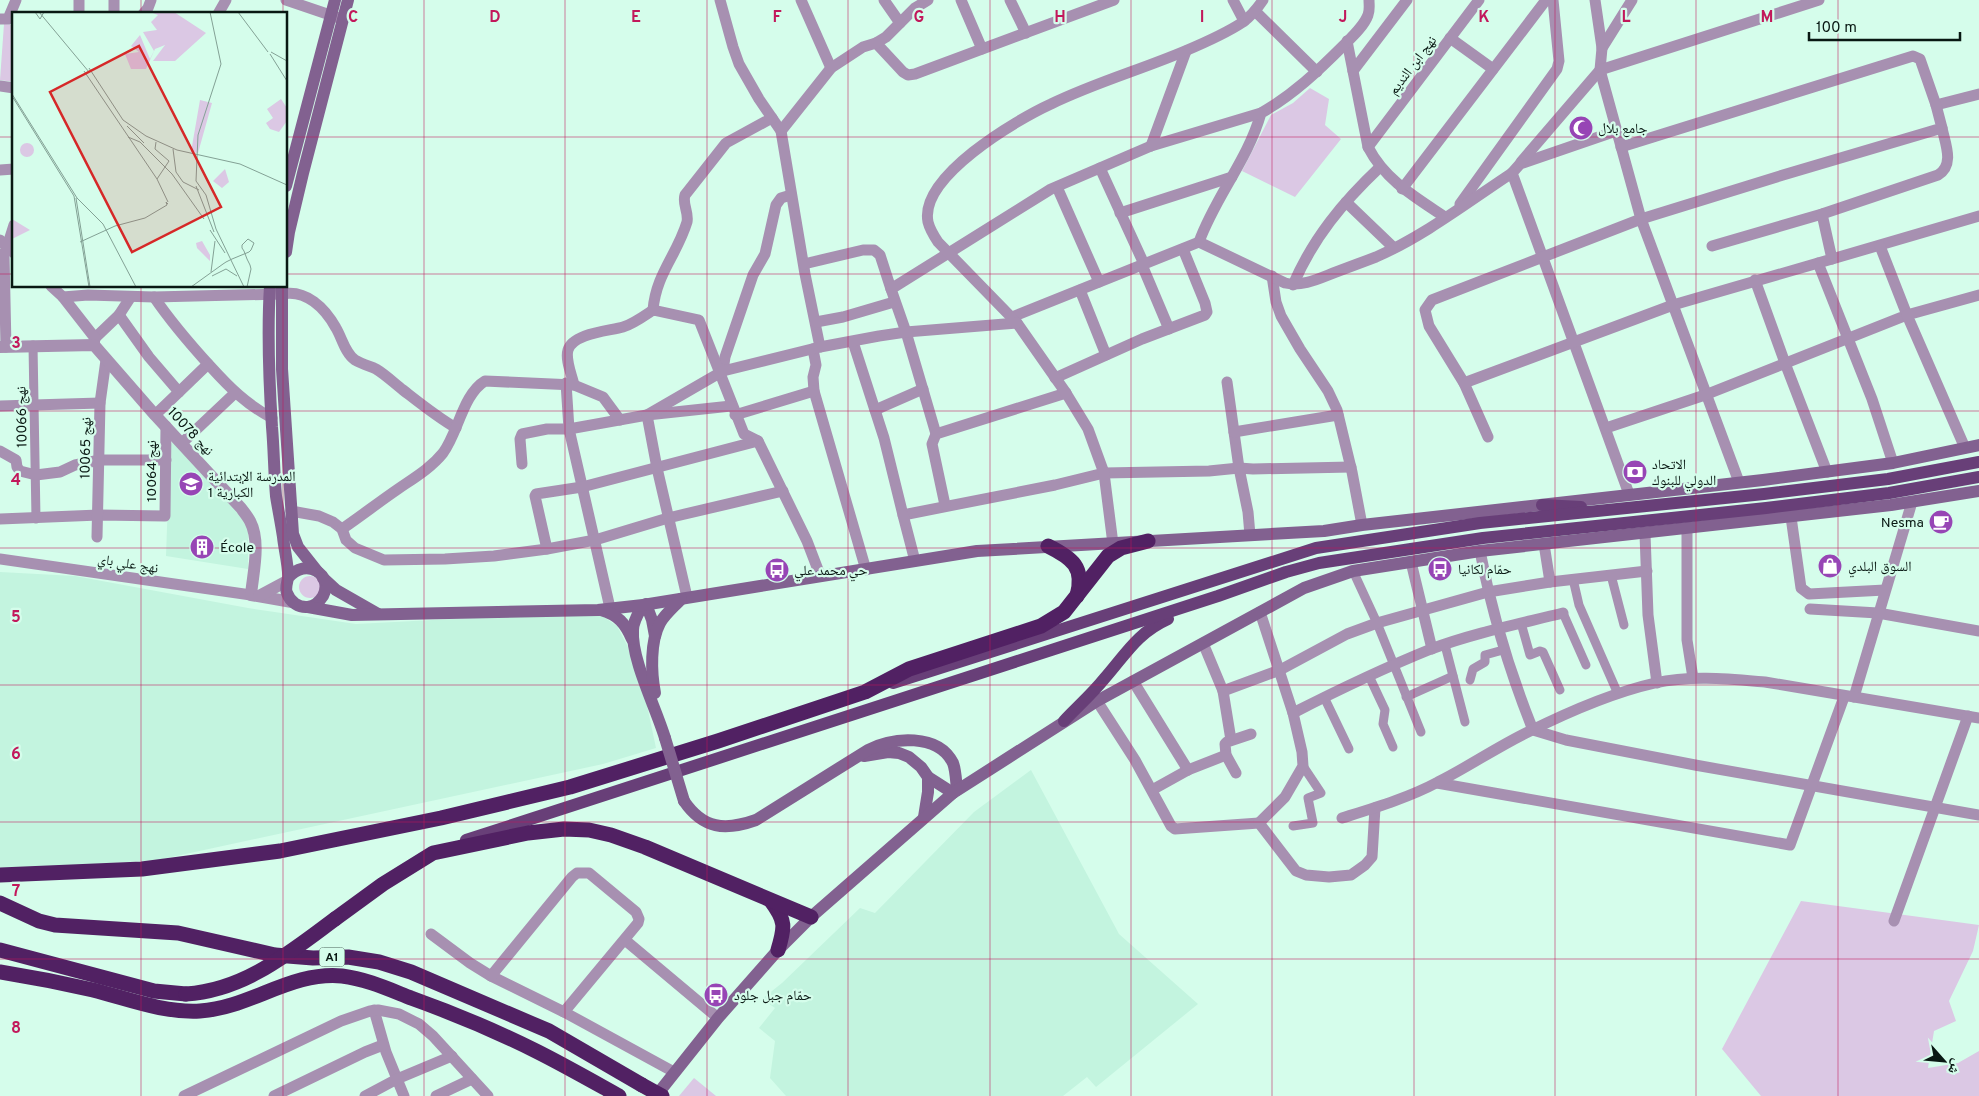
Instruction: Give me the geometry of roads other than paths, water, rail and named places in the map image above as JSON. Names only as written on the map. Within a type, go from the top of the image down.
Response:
[{"type":"highway","points":[[0,875],[142,869],[280,851],[441,818],[570,787],[718,741],[865,692],[910,669],[1041,626],[1064,612],[1108,556],[1121,548],[1148,541]]},
{"type":"highway","points":[[1048,546],[1065,555],[1073,562],[1079,573],[1080,583],[1076,599]]},
{"type":"highway","points":[[0,950],[154,991],[186,994],[219,989],[252,976],[282,959],[383,884],[433,853],[528,834],[564,829],[589,830],[644,846],[812,917]]},
{"type":"highway","points":[[771,901],[783,921],[784,930],[778,950]]},
{"type":"highway","name":"A1","points":[[0,903],[39,921],[55,925],[178,933],[275,955],[313,958],[348,957],[379,962],[419,975],[549,1031],[662,1096]]},
{"type":"highway","name":"A1","points":[[0,972],[92,990],[151,1006],[189,1011],[215,1009],[241,1003],[303,978],[331,975],[345,977],[373,984],[407,996],[496,1032],[536,1051],[619,1096]]},
{"type":"main road","points":[[288,239],[337,17],[335,0]]},
{"type":"main road","points":[[288,166],[337,17],[348,0]]},
{"type":"main road","points":[[276,290],[269,369],[276,496],[287,579],[286,592],[292,602],[300,606],[308,606],[352,616],[604,609],[684,598],[820,575],[866,570],[977,551],[1324,531],[1362,525],[1827,472],[1893,463],[1979,445]]},
{"type":"main road","points":[[276,290],[293,534],[298,547],[320,575],[325,587],[323,596],[317,603],[308,606]]},
{"type":"main road","points":[[865,692],[1316,548],[1480,523],[1888,479],[1979,462]]},
{"type":"main road","points":[[433,853],[501,829],[1218,596],[1286,572],[1320,563],[1483,538],[1880,494],[1979,477]]},
{"type":"main road","points":[[656,1096],[718,1018],[778,950],[924,817],[955,792],[1097,701],[1304,588],[1353,572],[1480,551],[1791,517],[1912,502],[1979,491]]},
{"type":"main road","points":[[1542,504],[1621,509]]},
{"type":"main road","points":[[287,579],[294,571],[301,568],[310,568],[336,590],[380,615]]},
{"type":"main road","points":[[1064,721],[1104,679],[1130,646],[1152,626],[1218,596]]},
{"type":"main road","points":[[658,716],[652,670],[655,639],[660,623],[684,598]]},
{"type":"main road","points":[[644,604],[652,620],[655,639]]},
{"type":"main road","points":[[644,604],[632,631],[640,668],[658,716],[684,800],[692,812],[709,823],[727,827],[746,824],[756,820],[868,750],[883,744],[908,740],[922,742],[946,754],[953,764],[955,792]]},
{"type":"main road","points":[[604,609],[624,622],[635,645]]},
{"type":"main road","points":[[857,757],[888,752],[900,753],[909,757],[928,777],[955,792]]},
{"type":"main road","points":[[924,817],[928,777]]},
{"type":"street","points":[[7,19],[16,0]]},
{"type":"street","points":[[145,12],[151,0]]},
{"type":"street","points":[[219,12],[226,0]]},
{"type":"street","points":[[286,0],[337,17]]},
{"type":"street","points":[[720,0],[736,55],[759,99],[781,132],[816,322],[817,348],[813,377],[814,391],[866,570]]},
{"type":"street","points":[[801,0],[831,68]]},
{"type":"street","points":[[884,0],[900,23]]},
{"type":"street","points":[[781,132],[831,68],[863,47],[876,43],[893,31],[915,8],[928,0]]},
{"type":"street","points":[[961,0],[982,49]]},
{"type":"street","points":[[1010,0],[1026,33]]},
{"type":"street","points":[[876,43],[903,72],[915,74],[1114,0]]},
{"type":"street","points":[[1233,0],[1244,21]]},
{"type":"street","points":[[1113,544],[1104,473],[1088,429],[1056,378],[1014,320],[948,254],[931,232],[928,221],[929,205],[934,192],[960,163],[983,144],[1049,105],[1186,51],[1227,31],[1244,21],[1263,0]]},
{"type":"street","points":[[891,289],[1057,187],[1151,146],[1261,113],[1280,103],[1303,86],[1365,22],[1368,15],[1369,0]]},
{"type":"street","points":[[1353,71],[1407,0]]},
{"type":"street","name":"نهج ابن النديم","points":[[1368,147],[1479,0]]},
{"type":"street","points":[[1402,189],[1546,0]]},
{"type":"street","points":[[1450,215],[1557,69],[1553,0]]},
{"type":"street","points":[[1595,0],[1602,48],[1600,70],[1641,219],[1738,482]]},
{"type":"street","points":[[1602,48],[1632,0]]},
{"type":"street","points":[[1199,242],[1293,285],[1313,281],[1376,257],[1450,215],[1512,173],[1600,70],[1819,0]]},
{"type":"street","points":[[1255,11],[1316,72]]},
{"type":"street","points":[[1450,38],[1494,69]]},
{"type":"street","points":[[1347,41],[1368,147],[1380,167],[1402,189],[1450,215]]},
{"type":"street","points":[[1151,146],[1186,51]]},
{"type":"street","points":[[1621,147],[1913,56],[1920,59],[1942,128],[1948,162],[1942,172],[1896,190],[1822,214],[1712,246]]},
{"type":"street","points":[[1936,106],[1979,94]]},
{"type":"street","points":[[647,415],[720,372],[817,348],[906,332],[1014,320],[1080,290],[1199,242],[1206,223],[1253,138],[1261,113]]},
{"type":"street","points":[[653,310],[658,282],[686,224],[688,214],[684,202],[685,195],[726,143],[772,118]]},
{"type":"street","points":[[1488,436],[1464,383],[1429,326],[1425,310],[1438,297],[1641,219],[1942,128]]},
{"type":"street","points":[[1520,164],[1616,131]]},
{"type":"street","points":[[1293,285],[1314,242],[1346,202],[1380,167]]},
{"type":"street","points":[[1100,168],[1169,329]]},
{"type":"street","points":[[1512,173],[1629,494]]},
{"type":"street","points":[[1120,213],[1232,177]]},
{"type":"street","points":[[1057,187],[1099,282]]},
{"type":"street","points":[[720,372],[753,275],[765,254],[776,205],[781,198],[791,194]]},
{"type":"street","points":[[1346,202],[1394,248]]},
{"type":"street","points":[[1822,214],[1832,259]]},
{"type":"street","points":[[1464,383],[1673,305],[1979,216]]},
{"type":"street","points":[[12,231],[5,250],[3,347],[95,342],[119,315],[130,298]]},
{"type":"street","points":[[1880,246],[1907,315],[1965,448]]},
{"type":"street","points":[[1056,378],[1142,339],[1198,318],[1206,312],[1205,303],[1183,249]]},
{"type":"street","points":[[804,264],[863,250],[874,250],[880,255],[894,302],[906,332],[936,434],[932,444],[945,506]]},
{"type":"street","points":[[1818,263],[1872,399],[1893,463]]},
{"type":"street","points":[[1272,276],[1276,302],[1281,316],[1300,350],[1328,391],[1338,414],[1351,467],[1362,525]]},
{"type":"street","points":[[1754,280],[1827,472]]},
{"type":"street","name":"نهج 10078","points":[[53,288],[63,297],[106,360],[241,508],[250,521],[254,534],[255,595]]},
{"type":"street","points":[[63,297],[88,295],[130,298],[276,290],[307,296],[336,328],[346,349],[354,359],[376,370],[431,413],[456,428]]},
{"type":"street","points":[[1080,290],[1106,355]]},
{"type":"street","points":[[1606,428],[1705,394],[1907,315],[1979,295]]},
{"type":"street","points":[[154,297],[176,329],[235,392],[248,405],[272,418]]},
{"type":"street","points":[[816,322],[843,317],[894,302]]},
{"type":"street","points":[[604,609],[595,540],[569,429],[570,384],[567,355],[570,346],[580,339],[600,331],[629,325],[653,310],[699,320],[733,411],[745,435],[758,441],[807,541],[820,575]]},
{"type":"street","points":[[119,315],[148,357],[179,392]]},
{"type":"street","points":[[853,342],[884,438],[915,561]]},
{"type":"street","name":"نهج 10066","points":[[33,345],[36,519]]},
{"type":"street","name":"نهج 10065","points":[[97,537],[99,515],[100,403],[106,360]]},
{"type":"street","points":[[155,415],[208,364]]},
{"type":"street","points":[[342,529],[426,469],[442,454],[452,438],[473,392],[478,385],[485,381],[570,384],[603,396],[620,420]]},
{"type":"street","points":[[1227,382],[1238,468],[1248,512],[1250,535]]},
{"type":"street","points":[[875,410],[923,389]]},
{"type":"street","points":[[522,464],[520,439],[522,434],[547,429],[569,429],[647,415],[733,411],[814,391]]},
{"type":"street","points":[[182,443],[235,392]]},
{"type":"street","points":[[936,434],[1066,393]]},
{"type":"street","points":[[0,406],[100,403]]},
{"type":"street","points":[[1234,432],[1338,414]]},
{"type":"street","points":[[647,415],[684,598]]},
{"type":"street","name":"نهج 10064","points":[[99,515],[165,516],[166,426]]},
{"type":"street","points":[[547,549],[535,495],[582,487],[758,441]]},
{"type":"street","points":[[0,450],[16,460],[16,467],[20,472],[36,475],[60,472],[75,465],[100,460],[166,460]]},
{"type":"street","points":[[903,514],[1055,485],[1104,473],[1209,471],[1238,468],[1254,470],[1351,467]]},
{"type":"street","points":[[291,511],[319,516],[342,529],[346,540],[355,548],[384,560],[494,556],[595,540],[668,518],[783,491]]},
{"type":"street","points":[[1436,783],[1790,845],[1849,697],[1878,613],[1912,502]]},
{"type":"street","points":[[0,519],[99,515]]},
{"type":"street","points":[[1791,517],[1801,588],[1804,592],[1809,594],[1885,590]]},
{"type":"street","points":[[1686,529],[1688,640],[1693,678]]},
{"type":"street","points":[[1645,534],[1650,634],[1657,683]]},
{"type":"street","points":[[1544,544],[1550,582]]},
{"type":"street","points":[[1480,551],[1503,650],[1533,730]]},
{"type":"street","name":"نهج علي باي","points":[[0,559],[255,595],[292,602]]},
{"type":"street","points":[[1411,562],[1432,649]]},
{"type":"street","points":[[1224,691],[1280,670],[1348,634],[1377,623],[1488,592],[1550,582],[1647,571]]},
{"type":"street","points":[[1353,572],[1377,623],[1421,732]]},
{"type":"street","points":[[1612,575],[1624,625]]},
{"type":"street","points":[[255,595],[287,579]]},
{"type":"street","points":[[1574,579],[1579,605],[1618,694]]},
{"type":"street","points":[[1810,609],[1878,613],[1979,631]]},
{"type":"street","points":[[1260,612],[1293,712],[1302,752],[1303,766],[1321,793],[1308,798],[1313,823],[1293,826]]},
{"type":"street","points":[[1293,712],[1393,665],[1432,649],[1498,628],[1563,613],[1586,665]]},
{"type":"street","points":[[1520,623],[1530,655],[1540,651],[1543,652],[1560,690]]},
{"type":"street","points":[[1203,643],[1224,691],[1231,740]]},
{"type":"street","points":[[1445,645],[1465,722]]},
{"type":"street","points":[[1470,680],[1473,669],[1484,662],[1485,656],[1503,650]]},
{"type":"street","points":[[1370,676],[1385,710],[1383,724],[1392,747]]},
{"type":"street","points":[[1406,696],[1453,676]]},
{"type":"street","points":[[1342,818],[1375,808],[1436,783],[1555,718],[1618,694],[1657,683],[1693,678],[1765,682],[1973,717],[1934,808],[1894,921]]},
{"type":"street","points":[[1133,681],[1188,770]]},
{"type":"street","points":[[1324,697],[1349,749]]},
{"type":"street","points":[[1097,701],[1152,790],[1171,826],[1175,829],[1258,823],[1285,798],[1303,766]]},
{"type":"street","points":[[1533,730],[1575,742],[1979,815]]},
{"type":"street","points":[[1236,773],[1226,755],[1225,744],[1231,740],[1251,734]]},
{"type":"street","points":[[1152,790],[1188,770],[1226,755]]},
{"type":"street","points":[[1258,823],[1296,871],[1314,877],[1340,876],[1358,871],[1372,857],[1375,808]]},
{"type":"street","points":[[491,976],[577,873],[589,873],[636,912],[639,919],[638,924],[564,1012]]},
{"type":"street","points":[[431,934],[470,964],[491,976],[564,1012],[674,1072]]},
{"type":"street","points":[[624,940],[718,1018]]},
{"type":"street","points":[[374,1010],[383,1045],[404,1096]]},
{"type":"street","points":[[184,1096],[342,1020],[374,1010],[399,1014],[411,1019],[433,1036],[488,1096]]},
{"type":"street","points":[[274,1096],[383,1045]]},
{"type":"street","points":[[365,1096],[397,1078],[452,1056]]},
{"type":"street","points":[[436,1096],[472,1080]]},
{"type":"place","name":"جامع بلال","points":[[1581,128]]},
{"type":"place","name":"الاتحاد الدولي للبنوك","points":[[1635,472]]},
{"type":"place","name":"المدرسة الإبتدائية الكبارية 1","points":[[191,484]]},
{"type":"place","name":"Nesma","points":[[1941,522]]},
{"type":"place","name":"École","points":[[202,547]]},
{"type":"place","name":"السوق البلدي","points":[[1830,566]]},
{"type":"place","name":"حمّام لكانيا","points":[[1440,569]]},
{"type":"place","name":"حي محمد علي","points":[[777,570]]},
{"type":"place","name":"حمّام جبل جلود","points":[[716,995]]}]
